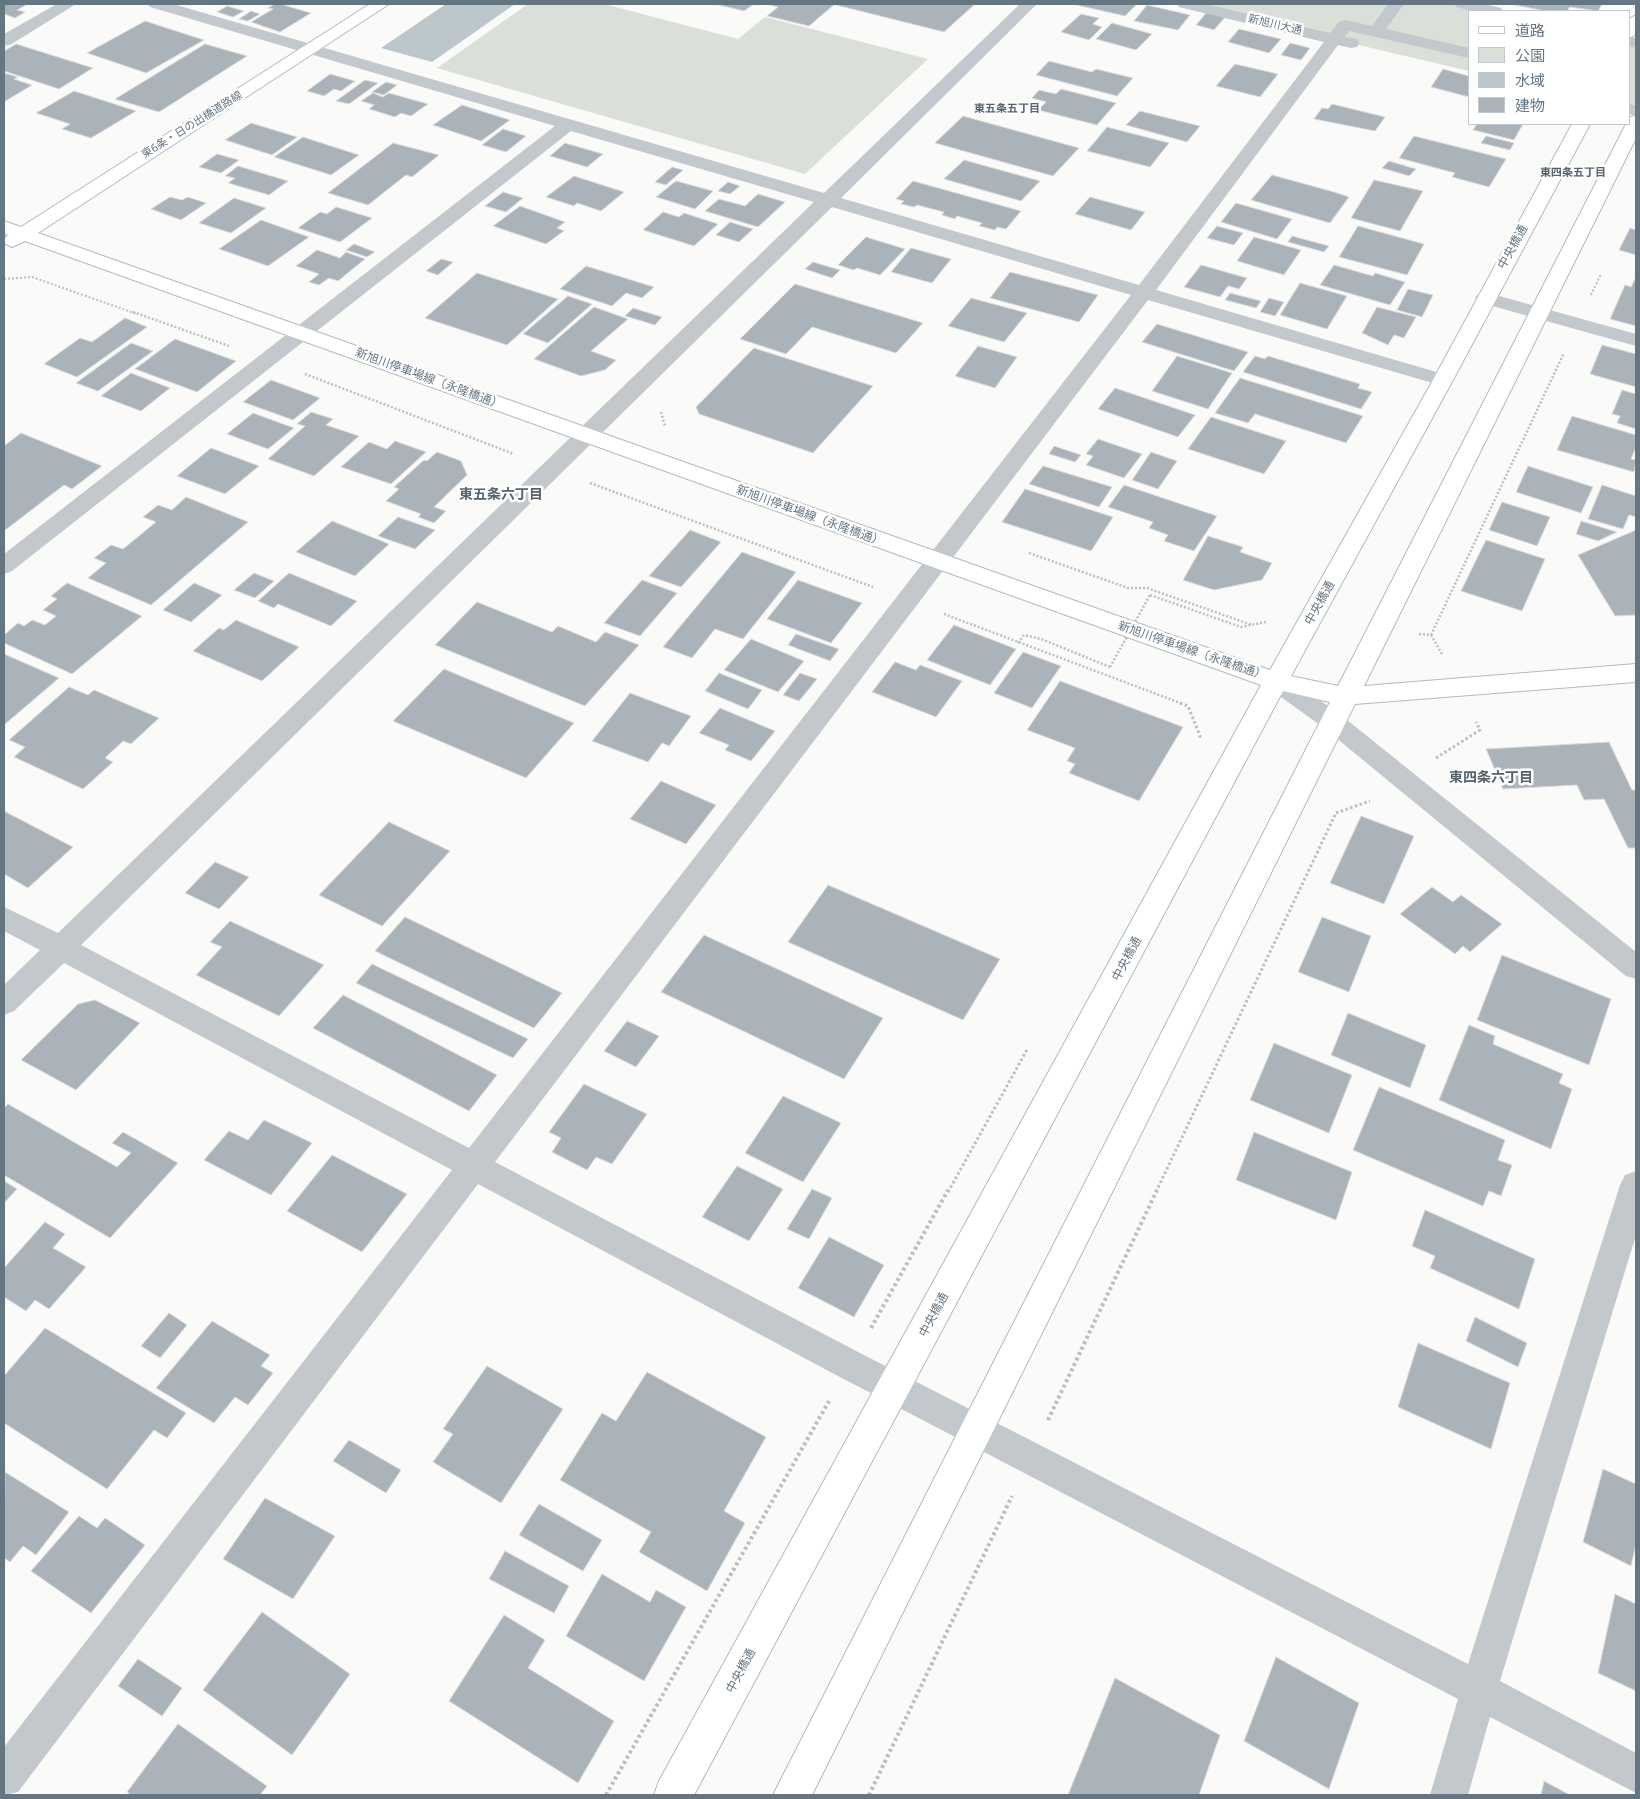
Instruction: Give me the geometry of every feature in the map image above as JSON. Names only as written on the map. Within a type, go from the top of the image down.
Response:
[{"type":"street","points":[[4,40],[68,4]]},
{"type":"street","points":[[156,4],[1443,380]]},
{"type":"street","name":"東6条・日の出橋道路線","points":[[4,246],[13,230],[311,50],[381,4]]},
{"type":"street","points":[[4,1003],[1029,4]]},
{"type":"street","name":"新旭川大通","points":[[1185,4],[1364,46]]},
{"type":"street","points":[[1376,32],[1395,4]]},
{"type":"street","points":[[1462,4],[1490,10]]},
{"type":"street","points":[[1630,31],[1636,20]]},
{"type":"street","points":[[4,1778],[906,599],[1144,292],[1346,25],[1468,53]]},
{"type":"street","points":[[792,1795],[1636,121]]},
{"type":"street","points":[[4,566],[569,124]]},
{"type":"street","name":"中央橋通","points":[[673,1795],[1276,680],[1443,380],[1485,298],[1580,125]]},
{"type":"street","name":"新旭川停車場線（永隆橋通）","points":[[13,230],[1276,680],[1345,696],[1636,673]]},
{"type":"street","points":[[1485,298],[1636,340]]},
{"type":"street","points":[[1276,680],[1332,722],[1636,968]]},
{"type":"street","points":[[4,918],[1029,1460],[1479,1690],[1636,1774]]},
{"type":"street","points":[[1449,1795],[1479,1690],[1636,1185]]},
{"type":"path","points":[[1442,654],[1431,635],[1603,271]]},
{"type":"path","points":[[4,279],[32,277],[267,359],[552,469],[906,599],[1188,706],[1200,736],[1197,744]]},
{"type":"path","points":[[659,405],[665,426]]},
{"type":"path","points":[[1128,588],[1147,588],[1252,625]]},
{"type":"path","points":[[1018,642],[1024,635],[1032,637],[1110,667],[1150,595],[1241,627],[1270,621]]},
{"type":"path","points":[[869,1795],[1336,814],[1371,800]]},
{"type":"path","points":[[606,1795],[1031,1043]]},
{"type":"green space","points":[[528,4],[604,4],[738,39],[765,17],[928,59],[805,174],[437,68]]},
{"type":"green space","points":[[1185,4],[1470,4],[1498,10],[1468,10],[1468,71]]},
{"type":"green space","points":[[1630,40],[1636,42],[1636,111],[1630,110]]},
{"type":"water","points":[[446,4],[515,4],[432,62],[381,48]]},
{"type":"building","points":[[4,4],[28,4],[17,10],[25,12],[15,18],[4,14]]},
{"type":"building","points":[[275,4],[311,13],[280,32],[251,22],[273,9],[268,8]]},
{"type":"building","points":[[715,4],[754,4],[744,11]]},
{"type":"building","points":[[765,4],[835,4],[809,26],[767,16],[778,7]]},
{"type":"building","points":[[832,4],[975,4],[944,32]]},
{"type":"building","points":[[1072,4],[1137,4],[1125,16]]},
{"type":"building","points":[[1510,4],[1602,4],[1599,10],[1570,7],[1568,10],[1540,10]]},
{"type":"building","points":[[1147,5],[1190,15],[1178,30],[1134,21]]},
{"type":"building","points":[[227,6],[244,11],[233,17],[217,12]]},
{"type":"building","points":[[251,11],[260,14],[248,21],[239,19]]},
{"type":"building","points":[[1207,12],[1226,16],[1214,30],[1196,25]]},
{"type":"building","points":[[1081,14],[1099,18],[1093,24],[1102,27],[1089,40],[1061,32]]},
{"type":"building","points":[[145,21],[204,40],[146,73],[87,53]]},
{"type":"building","points":[[1112,23],[1152,34],[1136,50],[1096,39]]},
{"type":"building","points":[[1239,29],[1281,39],[1269,53],[1228,42]]},
{"type":"building","points":[[1290,43],[1310,48],[1301,60],[1281,55]]},
{"type":"building","points":[[16,44],[93,68],[59,89],[4,71],[4,51]]},
{"type":"building","points":[[205,44],[247,56],[159,112],[115,99]]},
{"type":"building","points":[[1049,61],[1092,72],[1096,69],[1133,78],[1117,96],[1036,75]]},
{"type":"building","points":[[1235,64],[1278,74],[1260,97],[1216,86]]},
{"type":"building","points":[[1443,69],[1468,76],[1468,97],[1431,87]]},
{"type":"building","points":[[4,73],[18,77],[14,79],[32,85],[4,102]]},
{"type":"building","points":[[330,74],[355,81],[341,91],[334,89],[324,96],[307,91]]},
{"type":"building","points":[[365,80],[378,83],[349,104],[336,101]]},
{"type":"building","points":[[386,82],[397,85],[384,95],[372,92]]},
{"type":"building","points":[[1061,89],[1116,103],[1097,125],[1038,110],[1046,102],[1032,98],[1039,90],[1056,94]]},
{"type":"building","points":[[74,91],[136,111],[91,138],[62,129],[70,124],[36,113]]},
{"type":"building","points":[[373,93],[383,97],[389,93],[428,104],[411,116],[401,113],[395,117],[369,109],[374,105],[361,101]]},
{"type":"building","points":[[1332,104],[1385,117],[1375,131],[1314,119],[1322,108],[1328,109]]},
{"type":"building","points":[[462,105],[510,120],[481,141],[433,125]]},
{"type":"building","points":[[1140,111],[1200,126],[1187,142],[1126,125]]},
{"type":"building","points":[[963,116],[1079,148],[1053,176],[935,143]]},
{"type":"building","points":[[251,123],[297,137],[272,155],[225,140]]},
{"type":"building","points":[[1476,125],[1522,125],[1514,140],[1473,130]]},
{"type":"building","points":[[1107,127],[1169,143],[1150,167],[1087,151]]},
{"type":"building","points":[[503,129],[526,136],[506,152],[482,145]]},
{"type":"building","points":[[1414,136],[1506,159],[1489,187],[1452,177],[1455,173],[1399,158]]},
{"type":"building","points":[[1486,136],[1514,143],[1510,150],[1481,143]]},
{"type":"building","points":[[303,137],[359,155],[331,175],[274,157]]},
{"type":"building","points":[[393,143],[439,155],[412,177],[406,175],[368,205],[328,193]]},
{"type":"building","points":[[565,143],[603,154],[587,167],[550,156]]},
{"type":"building","points":[[217,154],[239,160],[221,173],[199,167]]},
{"type":"building","points":[[964,160],[1040,181],[1021,201],[944,179]]},
{"type":"building","points":[[1389,161],[1416,169],[1409,176],[1382,168]]},
{"type":"building","points":[[238,166],[288,181],[269,195],[228,183],[235,178],[225,176]]},
{"type":"building","points":[[672,167],[683,170],[666,185],[655,182]]},
{"type":"building","points":[[1272,175],[1349,197],[1330,223],[1251,200]]},
{"type":"building","points":[[574,176],[624,192],[601,211],[577,203],[574,206],[546,197]]},
{"type":"building","points":[[1374,180],[1423,191],[1400,231],[1351,218]]},
{"type":"building","points":[[676,181],[713,191],[695,209],[656,197]]},
{"type":"building","points":[[913,181],[1021,211],[1006,229],[997,227],[995,230],[979,226],[982,223],[957,216],[955,219],[942,215],[944,212],[917,205],[914,207],[901,204],[904,201],[896,199]]},
{"type":"building","points":[[728,182],[740,186],[730,194],[718,191]]},
{"type":"building","points":[[503,192],[523,198],[506,212],[485,206]]},
{"type":"building","points":[[758,194],[785,202],[758,227],[705,211],[719,199],[745,206]]},
{"type":"building","points":[[170,197],[182,200],[188,197],[206,203],[181,220],[151,209]]},
{"type":"building","points":[[1090,197],[1145,212],[1131,230],[1075,214]]},
{"type":"building","points":[[234,198],[266,208],[231,233],[199,223]]},
{"type":"building","points":[[1236,203],[1292,219],[1277,239],[1221,222]]},
{"type":"building","points":[[520,206],[565,222],[557,228],[564,231],[546,244],[493,226]]},
{"type":"building","points":[[336,207],[372,218],[340,242],[298,228],[320,212],[327,214]]},
{"type":"building","points":[[663,212],[679,217],[684,213],[718,224],[694,246],[643,230]]},
{"type":"building","points":[[261,220],[309,237],[268,266],[219,249]]},
{"type":"building","points":[[730,222],[753,229],[739,242],[716,235]]},
{"type":"building","points":[[1217,226],[1243,233],[1234,245],[1207,238]]},
{"type":"building","points":[[1358,226],[1424,244],[1407,275],[1339,257]]},
{"type":"building","points":[[1630,228],[1636,230],[1636,255],[1619,250]]},
{"type":"building","points":[[1292,236],[1329,246],[1324,252],[1288,242]]},
{"type":"building","points":[[866,237],[905,249],[880,275],[838,265]]},
{"type":"building","points":[[1254,237],[1301,250],[1284,275],[1237,261]]},
{"type":"building","points":[[354,244],[375,252],[367,257],[346,250]]},
{"type":"building","points":[[911,248],[951,259],[932,283],[891,272]]},
{"type":"building","points":[[317,250],[340,258],[346,252],[365,259],[338,281],[329,278],[319,285],[309,282],[319,274],[296,266]]},
{"type":"building","points":[[441,259],[453,262],[438,275],[426,271]]},
{"type":"building","points":[[813,262],[840,270],[832,278],[805,269]]},
{"type":"building","points":[[1201,265],[1247,278],[1239,289],[1228,286],[1220,297],[1184,287]]},
{"type":"building","points":[[1334,265],[1373,276],[1375,273],[1405,282],[1390,305],[1320,285]]},
{"type":"building","points":[[586,266],[654,287],[642,298],[626,293],[612,306],[560,289]]},
{"type":"building","points":[[1010,272],[1098,295],[1079,322],[990,298]]},
{"type":"building","points":[[477,273],[558,299],[507,345],[425,318]]},
{"type":"building","points":[[1636,277],[1636,326],[1610,319],[1625,285],[1631,287]]},
{"type":"building","points":[[1300,283],[1347,296],[1327,329],[1280,315]]},
{"type":"building","points":[[795,284],[923,323],[896,353],[812,327],[786,354],[740,339]]},
{"type":"building","points":[[1408,289],[1433,295],[1422,317],[1397,310]]},
{"type":"building","points":[[1230,293],[1261,301],[1256,308],[1225,300]]},
{"type":"building","points":[[568,296],[592,304],[548,343],[523,334]]},
{"type":"building","points":[[971,298],[1027,313],[1004,342],[948,326]]},
{"type":"building","points":[[1269,298],[1284,302],[1275,316],[1260,312]]},
{"type":"building","points":[[594,307],[628,319],[591,351],[616,360],[605,370],[581,376],[534,359]]},
{"type":"building","points":[[1377,307],[1416,317],[1404,338],[1394,335],[1388,345],[1362,333]]},
{"type":"building","points":[[633,308],[662,317],[655,325],[625,316]]},
{"type":"building","points":[[125,318],[147,327],[77,377],[44,364],[80,338],[92,342]]},
{"type":"building","points":[[1157,324],[1248,352],[1234,371],[1142,342]]},
{"type":"building","points":[[175,339],[236,361],[197,392],[135,369]]},
{"type":"building","points":[[131,343],[153,351],[98,391],[76,383]]},
{"type":"building","points":[[1602,345],[1636,354],[1636,387],[1590,374]]},
{"type":"building","points":[[978,346],[1017,357],[995,388],[955,376]]},
{"type":"building","points":[[754,348],[873,386],[813,453],[699,414],[696,407]]},
{"type":"building","points":[[1177,356],[1232,373],[1208,409],[1152,391]]},
{"type":"building","points":[[1255,356],[1265,359],[1268,356],[1360,384],[1358,388],[1372,392],[1361,409],[1243,372]]},
{"type":"building","points":[[131,373],[170,388],[141,411],[101,396]]},
{"type":"building","points":[[1240,378],[1363,416],[1346,443],[1255,414],[1248,423],[1215,413]]},
{"type":"building","points":[[271,380],[320,398],[293,420],[243,402]]},
{"type":"building","points":[[1115,388],[1195,415],[1178,437],[1098,409]]},
{"type":"building","points":[[1622,390],[1636,394],[1636,429],[1617,423],[1620,416],[1612,414]]},
{"type":"building","points":[[311,412],[333,419],[326,425],[359,436],[314,476],[268,459],[305,426],[297,424]]},
{"type":"building","points":[[253,413],[294,428],[268,449],[227,434]]},
{"type":"building","points":[[1572,416],[1636,435],[1636,447],[1631,459],[1636,460],[1634,472],[1557,450]]},
{"type":"building","points":[[1211,417],[1286,441],[1264,474],[1188,449]]},
{"type":"building","points":[[21,433],[102,466],[72,489],[64,485],[4,531],[4,446]]},
{"type":"building","points":[[1098,439],[1142,454],[1124,478],[1086,465],[1093,456],[1086,454]]},
{"type":"building","points":[[395,441],[426,452],[391,484],[341,467],[369,442],[387,449]]},
{"type":"building","points":[[1054,446],[1081,455],[1075,462],[1049,454]]},
{"type":"building","points":[[211,448],[259,466],[225,494],[177,476]]},
{"type":"building","points":[[437,452],[461,461],[467,475],[434,507],[446,511],[434,523],[418,517],[421,514],[386,501],[399,489],[394,487],[424,460],[427,461]]},
{"type":"building","points":[[1151,452],[1177,461],[1158,489],[1132,480]]},
{"type":"building","points":[[1043,466],[1112,487],[1099,507],[1029,484]]},
{"type":"building","points":[[1528,466],[1593,487],[1581,513],[1516,492]]},
{"type":"building","points":[[1124,485],[1217,516],[1194,551],[1164,541],[1168,535],[1149,528],[1153,522],[1108,507]]},
{"type":"building","points":[[1602,485],[1636,496],[1636,517],[1629,515],[1623,529],[1588,519]]},
{"type":"building","points":[[1025,489],[1113,517],[1091,551],[1002,522]]},
{"type":"building","points":[[186,497],[248,522],[151,605],[88,578],[106,563],[94,558],[111,545],[123,549],[156,522],[143,517],[158,505],[172,510]]},
{"type":"building","points":[[1502,502],[1550,517],[1537,546],[1489,530]]},
{"type":"building","points":[[398,517],[435,530],[415,549],[378,536]]},
{"type":"building","points":[[332,521],[389,544],[355,576],[296,552]]},
{"type":"building","points":[[1581,521],[1617,532],[1598,541],[1576,534]]},
{"type":"building","points":[[690,530],[721,542],[681,587],[649,576]]},
{"type":"building","points":[[1636,530],[1636,615],[1615,616],[1578,555]]},
{"type":"building","points":[[1208,536],[1243,547],[1240,552],[1272,563],[1262,580],[1214,590],[1183,580]]},
{"type":"building","points":[[1486,540],[1545,559],[1522,611],[1461,591]]},
{"type":"building","points":[[742,552],[796,572],[743,639],[715,629],[692,658],[663,647]]},
{"type":"building","points":[[254,573],[274,581],[255,598],[234,590]]},
{"type":"building","points":[[289,573],[357,601],[331,626],[278,604],[274,608],[258,601]]},
{"type":"building","points":[[642,580],[677,593],[640,636],[604,623]]},
{"type":"building","points":[[798,580],[862,603],[831,643],[767,619]]},
{"type":"building","points":[[67,583],[142,616],[72,674],[4,643],[4,635],[18,623],[24,626],[32,620],[45,625],[56,616],[43,610],[57,599],[51,596]]},
{"type":"building","points":[[194,583],[222,595],[191,622],[163,610]]},
{"type":"building","points":[[477,602],[552,632],[558,626],[596,642],[605,632],[639,645],[585,706],[435,645]]},
{"type":"building","points":[[236,620],[299,647],[262,681],[193,651],[219,628],[224,630]]},
{"type":"building","points":[[954,625],[1016,649],[990,685],[927,660]]},
{"type":"building","points":[[796,634],[839,649],[830,661],[788,645]]},
{"type":"building","points":[[751,639],[804,661],[778,692],[724,670]]},
{"type":"building","points":[[1023,652],[1061,666],[1032,708],[994,693]]},
{"type":"building","points":[[4,654],[59,678],[4,725]]},
{"type":"building","points":[[895,662],[916,670],[920,665],[962,681],[936,717],[872,692]]},
{"type":"building","points":[[444,669],[574,723],[526,778],[393,721]]},
{"type":"building","points":[[719,673],[762,690],[748,709],[705,691]]},
{"type":"building","points":[[800,673],[817,679],[799,701],[783,695]]},
{"type":"building","points":[[1060,681],[1183,727],[1139,801],[1069,773],[1075,764],[1067,761],[1075,748],[1027,730]]},
{"type":"building","points":[[69,687],[88,695],[94,690],[159,718],[131,744],[123,741],[105,758],[113,762],[83,789],[14,757],[25,747],[9,740]]},
{"type":"building","points":[[630,693],[691,716],[669,746],[662,743],[648,762],[592,741]]},
{"type":"building","points":[[720,708],[775,731],[751,761],[725,750],[729,745],[699,733]]},
{"type":"building","points":[[1609,742],[1632,790],[1636,790],[1636,848],[1628,848],[1604,799],[1584,800],[1577,785],[1503,789],[1486,749]]},
{"type":"building","points":[[661,781],[716,805],[686,844],[630,819]]},
{"type":"building","points":[[4,811],[73,847],[28,888],[4,874]]},
{"type":"building","points":[[1361,816],[1414,836],[1384,904],[1330,883]]},
{"type":"building","points":[[389,822],[450,851],[382,926],[319,895]]},
{"type":"building","points":[[215,862],[249,877],[219,909],[185,893]]},
{"type":"building","points":[[828,885],[1000,959],[963,1020],[788,942]]},
{"type":"building","points":[[1432,887],[1453,902],[1461,895],[1502,924],[1470,952],[1463,946],[1455,954],[1400,914]]},
{"type":"building","points":[[405,917],[562,993],[534,1028],[375,951]]},
{"type":"building","points":[[1322,917],[1371,936],[1349,992],[1298,972]]},
{"type":"building","points":[[230,921],[324,965],[279,1016],[196,975],[222,947],[210,942]]},
{"type":"building","points":[[704,935],[883,1018],[844,1079],[661,992]]},
{"type":"building","points":[[1502,955],[1611,999],[1589,1065],[1477,1020]]},
{"type":"building","points":[[372,964],[528,1039],[513,1058],[356,983]]},
{"type":"building","points":[[343,995],[497,1075],[469,1111],[313,1028]]},
{"type":"building","points":[[95,1000],[140,1023],[76,1090],[21,1060],[78,1004]]},
{"type":"building","points":[[1348,1013],[1426,1045],[1410,1088],[1331,1055]]},
{"type":"building","points":[[627,1021],[659,1036],[636,1067],[604,1051]]},
{"type":"building","points":[[1469,1025],[1495,1036],[1493,1044],[1563,1074],[1559,1083],[1572,1089],[1551,1149],[1439,1100]]},
{"type":"building","points":[[1274,1043],[1352,1075],[1329,1133],[1250,1100]]},
{"type":"building","points":[[584,1084],[647,1114],[612,1164],[596,1157],[587,1170],[552,1152],[561,1138],[549,1132]]},
{"type":"building","points":[[1379,1087],[1505,1140],[1498,1160],[1512,1165],[1501,1196],[1489,1191],[1483,1206],[1353,1150]]},
{"type":"building","points":[[783,1096],[841,1123],[803,1182],[745,1153]]},
{"type":"building","points":[[8,1104],[117,1167],[131,1153],[112,1143],[123,1132],[178,1163],[110,1238],[4,1175],[4,1108]]},
{"type":"building","points":[[264,1120],[312,1143],[271,1195],[204,1160],[229,1131],[248,1140]]},
{"type":"building","points":[[1254,1132],[1352,1172],[1336,1220],[1236,1180]]},
{"type":"building","points":[[332,1155],[407,1194],[362,1252],[287,1211]]},
{"type":"building","points":[[737,1166],[783,1189],[749,1241],[702,1217]]},
{"type":"building","points":[[4,1181],[17,1189],[4,1203]]},
{"type":"building","points":[[812,1189],[832,1198],[809,1239],[787,1229]]},
{"type":"building","points":[[1425,1210],[1535,1259],[1519,1309],[1430,1268],[1435,1256],[1412,1246]]},
{"type":"building","points":[[45,1222],[65,1234],[53,1248],[86,1267],[49,1309],[35,1300],[26,1311],[4,1297],[4,1268]]},
{"type":"building","points":[[829,1237],[884,1265],[854,1317],[798,1288]]},
{"type":"building","points":[[169,1313],[187,1325],[160,1358],[141,1346]]},
{"type":"building","points":[[1475,1317],[1527,1343],[1518,1367],[1466,1341]]},
{"type":"building","points":[[212,1321],[270,1355],[261,1366],[273,1373],[248,1405],[235,1397],[214,1423],[156,1388]]},
{"type":"building","points":[[45,1328],[186,1413],[167,1438],[154,1430],[107,1489],[4,1423],[4,1376]]},
{"type":"building","points":[[1418,1343],[1510,1383],[1491,1449],[1398,1407]]},
{"type":"building","points":[[487,1366],[563,1409],[501,1503],[433,1462],[453,1434],[443,1429]]},
{"type":"building","points":[[647,1372],[766,1437],[724,1511],[745,1523],[707,1591],[639,1552],[651,1532],[560,1480],[602,1413],[616,1421]]},
{"type":"building","points":[[349,1440],[401,1470],[386,1493],[333,1461]]},
{"type":"building","points":[[1603,1469],[1636,1484],[1636,1544],[1631,1566],[1583,1542]]},
{"type":"building","points":[[5,1472],[69,1512],[36,1555],[23,1546],[10,1562],[4,1558]]},
{"type":"building","points":[[265,1498],[335,1536],[293,1599],[223,1559]]},
{"type":"building","points":[[539,1504],[602,1540],[583,1571],[519,1535]]},
{"type":"building","points":[[79,1516],[97,1528],[105,1518],[145,1545],[91,1613],[31,1571]]},
{"type":"building","points":[[505,1551],[569,1586],[554,1613],[489,1579]]},
{"type":"building","points":[[602,1574],[650,1602],[656,1590],[686,1607],[644,1681],[566,1636]]},
{"type":"building","points":[[1615,1594],[1636,1604],[1636,1691],[1598,1673]]},
{"type":"building","points":[[262,1612],[350,1674],[292,1755],[203,1690]]},
{"type":"building","points":[[504,1615],[545,1640],[528,1668],[614,1721],[578,1783],[449,1701]]},
{"type":"building","points":[[1276,1657],[1359,1703],[1329,1789],[1244,1741]]},
{"type":"building","points":[[138,1659],[182,1688],[162,1716],[118,1686]]},
{"type":"building","points":[[1115,1678],[1220,1735],[1199,1795],[1068,1795]]},
{"type":"building","points":[[178,1724],[267,1786],[260,1795],[131,1795],[127,1792]]},
{"type":"building","points":[[1544,1781],[1570,1795],[1541,1795]]},
{"type":"district","name":"東五条五丁目","points":[[1007,109]]},
{"type":"district","name":"東四条五丁目","points":[[1573,173]]},
{"type":"district","name":"東五条六丁目","points":[[501,495]]},
{"type":"district","name":"東四条六丁目","points":[[1491,778]]}]
